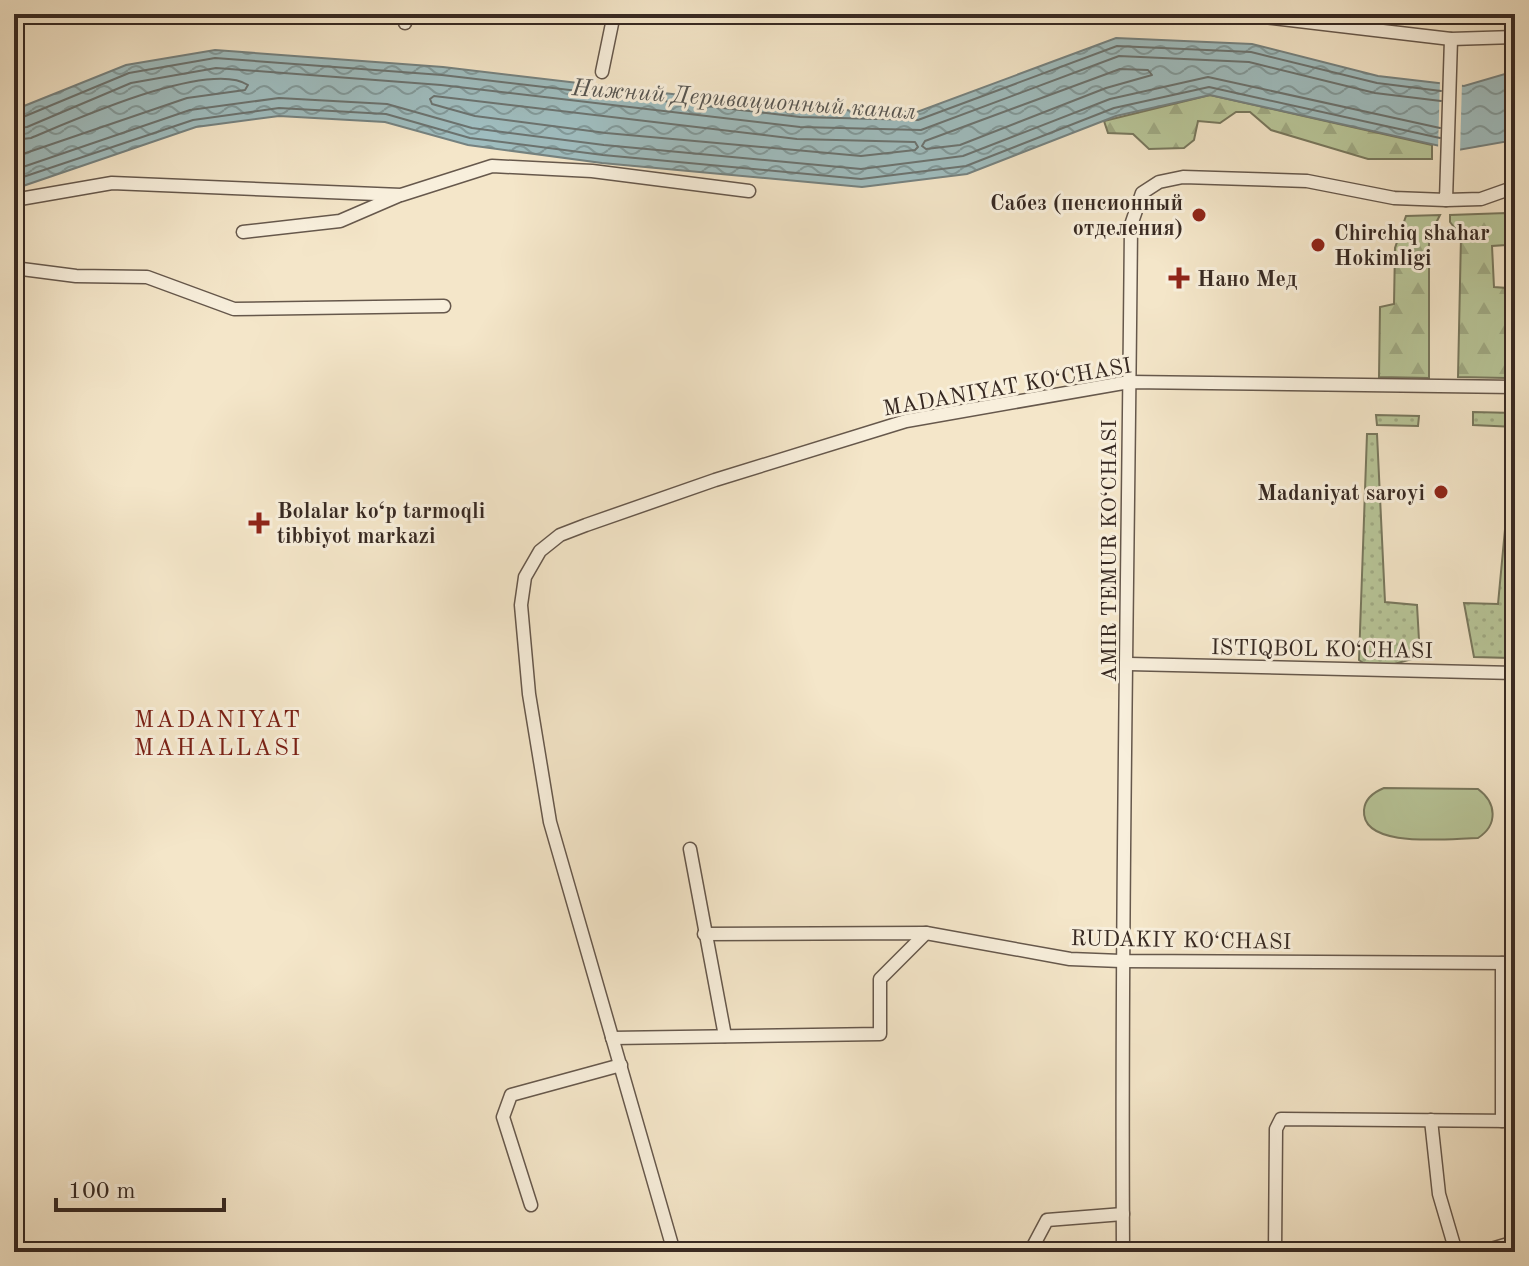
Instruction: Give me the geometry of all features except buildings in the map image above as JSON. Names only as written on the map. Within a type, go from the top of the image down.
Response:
[{"type":"street","points":[[602,72],[614,14]]},
{"type":"street","points":[[1238,14],[1451,39],[1515,37]]},
{"type":"street","points":[[1446,200],[1451,39]]},
{"type":"street","points":[[243,232],[340,221],[401,195],[492,166],[592,171],[749,191]]},
{"type":"street","name":"AMIR TEMUR KO‘CHASI","points":[[1123,1252],[1121,961],[1129,664],[1131,225],[1142,193],[1149,187],[1183,177],[1307,181],[1394,198],[1446,200],[1481,199],[1515,187]]},
{"type":"street","points":[[14,200],[112,183],[401,195]]},
{"type":"street","points":[[14,268],[76,276],[147,277],[234,309],[444,306]]},
{"type":"street","name":"MADANIYAT KO‘CHASI","points":[[612,1038],[550,822],[529,694],[521,605],[531,563],[549,542],[573,530],[715,480],[906,421],[1129,382],[1515,387]]},
{"type":"street","name":"ISTIQBOL KO‘CHASI","points":[[1129,664],[1515,673]]},
{"type":"street","points":[[690,849],[725,1036]]},
{"type":"street","points":[[674,1252],[612,1038],[880,1034],[880,979],[926,933]]},
{"type":"street","name":"RUDAKIY KO‘CHASI","points":[[704,934],[926,933],[1070,959],[1121,961],[1508,963]]},
{"type":"street","points":[[1275,1252],[1276,1129],[1281,1119],[1508,1121],[1508,963]]},
{"type":"street","points":[[531,1205],[503,1117],[504,1105],[511,1095],[621,1065]]},
{"type":"street","points":[[1431,1120],[1439,1194],[1456,1252]]},
{"type":"street","points":[[1030,1252],[1047,1220],[1123,1214]]},
{"type":"street","points":[[1481,1252],[1515,1242]]},
{"type":"green space","points":[[1210,95],[1432,145],[1432,159],[1368,159],[1271,130],[1250,112],[1236,112],[1220,123],[1198,121],[1194,140],[1184,148],[1149,149],[1133,134],[1108,133],[1104,121]]},
{"type":"green space","points":[[1506,213],[1506,245],[1492,246],[1494,287],[1507,288],[1506,378],[1458,377],[1461,236],[1450,222],[1450,215]]},
{"type":"green space","points":[[1440,215],[1429,237],[1429,378],[1379,377],[1380,307],[1394,304],[1395,248],[1406,216]]},
{"type":"green space","points":[[1473,412],[1515,413],[1515,427],[1473,425]]},
{"type":"green space","points":[[1376,415],[1419,416],[1418,426],[1377,425]]},
{"type":"green space","points":[[1367,434],[1377,434],[1385,602],[1417,605],[1420,658],[1382,666],[1366,665],[1359,660]]},
{"type":"green space","points":[[1513,444],[1515,666],[1512,668],[1510,658],[1474,657],[1464,603],[1498,604]]},
{"type":"green space","points":[[1384,788],[1478,789],[1492,807],[1492,820],[1485,833],[1478,838],[1429,840],[1392,836],[1377,831],[1367,823],[1364,810],[1371,796]]},
{"type":"water","points":[[1116,38],[1252,44],[1378,76],[1464,86],[1515,71],[1515,140],[1458,150],[1210,95],[1116,116],[967,174],[862,187],[602,163],[468,145],[385,122],[279,116],[196,127],[14,189],[14,110],[126,65],[215,50],[443,67],[800,109],[917,112]]},
{"type":"pier","points":[[1440,79],[1462,82],[1460,154],[1438,150]]},
{"type":"place","name":"Сабез (пенсионный отделения)","points":[[1199,215]]},
{"type":"place","name":"Chirchiq shahar Hokimligi","points":[[1318,245]]},
{"type":"place","name":"Нано Мед","points":[[1179,278]]},
{"type":"place","name":"Madaniyat saroyi","points":[[1441,492]]},
{"type":"place","name":"Bolalar ko‘p tarmoqli tibbiyot markazi","points":[[259,523]]},
{"type":"district","name":"MADANIYAT MAHALLASI","points":[[218,733]]},
{"type":"water label","name":"Нижний Деривационный канал","points":[[744,99]]}]
